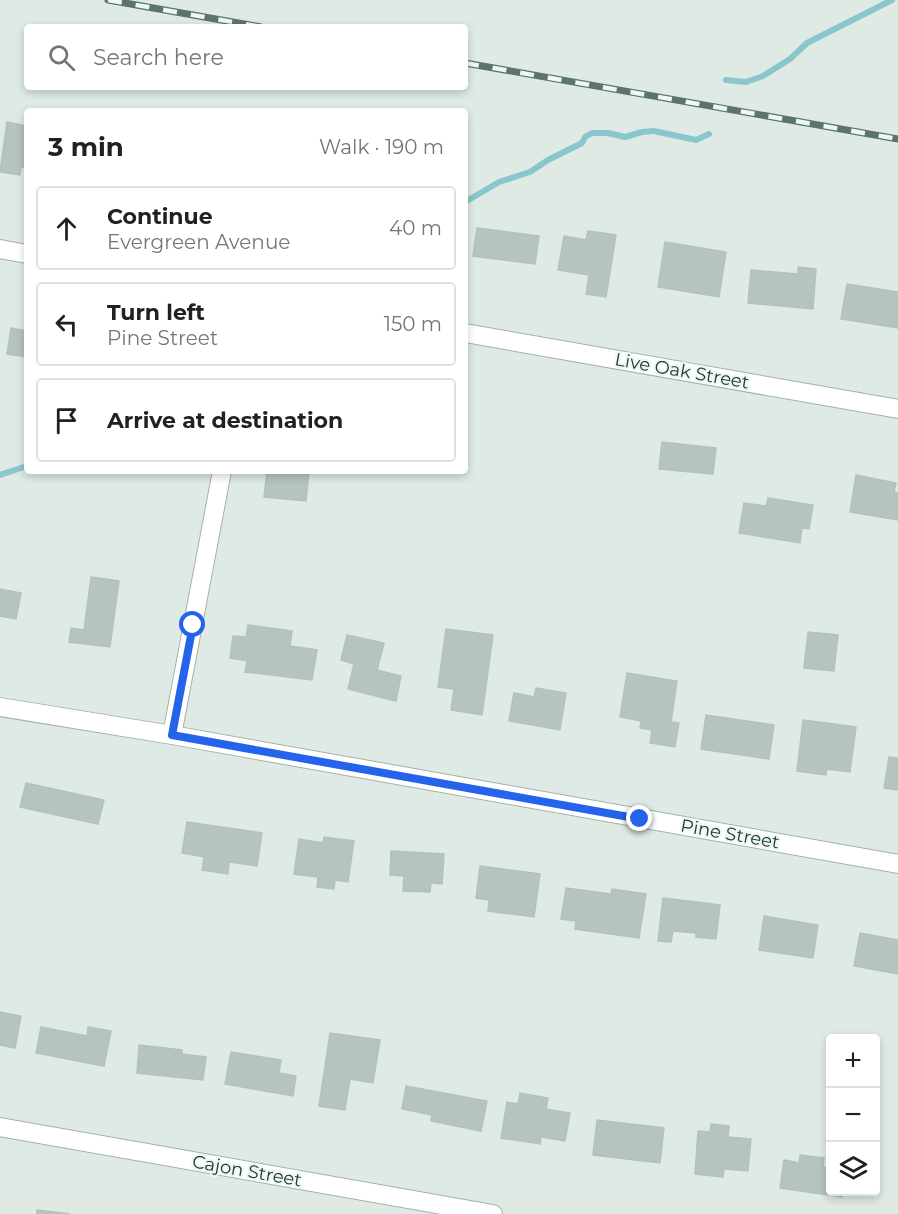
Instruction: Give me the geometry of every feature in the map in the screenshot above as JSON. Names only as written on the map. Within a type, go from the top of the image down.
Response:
[{"type":"street","points":[[0,249],[24,253]]},
{"type":"street","name":"Live Oak Street","points":[[468,334],[898,409]]},
{"type":"street","points":[[172,735],[221,474]]},
{"type":"street","name":"Pine Street","points":[[0,707],[172,735],[898,864]]},
{"type":"street","name":"Cajon Street","points":[[0,1127],[493,1214]]},
{"type":"building","points":[[7,122],[24,125],[24,168],[21,167],[20,175],[0,172]]},
{"type":"building","points":[[477,228],[539,236],[535,264],[473,256]]},
{"type":"building","points":[[588,231],[616,235],[606,297],[586,294],[589,275],[558,270],[564,236],[586,240]]},
{"type":"building","points":[[665,242],[726,252],[719,297],[658,287]]},
{"type":"building","points":[[798,267],[816,269],[813,309],[748,303],[751,270],[798,274]]},
{"type":"building","points":[[847,284],[898,292],[898,328],[841,319]]},
{"type":"building","points":[[11,328],[24,330],[24,357],[7,354]]},
{"type":"building","points":[[662,442],[716,448],[713,474],[659,469]]},
{"type":"building","points":[[267,474],[309,474],[306,501],[264,497]]},
{"type":"building","points":[[856,475],[896,483],[894,492],[898,493],[898,520],[850,512]]},
{"type":"building","points":[[768,498],[813,505],[809,529],[802,528],[800,543],[739,533],[744,503],[766,506]]},
{"type":"building","points":[[91,577],[119,581],[110,647],[69,642],[71,628],[84,630]]},
{"type":"building","points":[[0,589],[21,593],[16,619],[0,616]]},
{"type":"building","points":[[248,625],[292,631],[290,646],[317,650],[312,680],[245,672],[247,661],[230,658],[233,636],[246,637]]},
{"type":"building","points":[[446,629],[493,635],[482,715],[451,710],[454,689],[438,687]]},
{"type":"building","points":[[808,632],[838,635],[834,671],[804,668]]},
{"type":"building","points":[[347,635],[384,643],[377,670],[401,676],[396,701],[348,689],[354,664],[341,660]]},
{"type":"building","points":[[627,673],[677,681],[671,722],[679,723],[675,747],[650,743],[652,730],[640,728],[641,721],[620,717]]},
{"type":"building","points":[[536,688],[566,693],[560,730],[509,721],[514,693],[534,697]]},
{"type":"building","points":[[706,715],[774,725],[769,759],[701,749]]},
{"type":"building","points":[[803,720],[856,727],[850,772],[827,769],[826,775],[797,771]]},
{"type":"building","points":[[889,757],[898,758],[898,790],[884,788]]},
{"type":"building","points":[[26,783],[104,800],[98,824],[20,807]]},
{"type":"building","points":[[187,822],[262,833],[257,866],[229,862],[228,874],[202,870],[204,857],[182,853]]},
{"type":"building","points":[[324,837],[354,841],[348,882],[335,880],[334,889],[317,887],[318,877],[294,874],[299,839],[323,843]]},
{"type":"building","points":[[391,851],[444,854],[442,884],[431,883],[430,892],[403,891],[404,876],[390,875]]},
{"type":"building","points":[[480,866],[540,874],[534,917],[488,911],[489,900],[476,898]]},
{"type":"building","points":[[566,888],[611,894],[612,889],[646,894],[639,938],[575,929],[576,921],[561,919]]},
{"type":"building","points":[[663,898],[720,905],[716,939],[696,937],[696,933],[673,931],[671,942],[658,941]]},
{"type":"building","points":[[764,916],[818,925],[813,958],[759,950]]},
{"type":"building","points":[[860,933],[898,940],[898,974],[854,966]]},
{"type":"building","points":[[0,1012],[21,1016],[15,1048],[0,1045]]},
{"type":"building","points":[[41,1027],[87,1036],[88,1027],[111,1031],[104,1066],[36,1053]]},
{"type":"building","points":[[330,1033],[380,1040],[373,1083],[350,1079],[345,1110],[319,1106]]},
{"type":"building","points":[[139,1045],[182,1050],[182,1054],[206,1057],[203,1080],[137,1073]]},
{"type":"building","points":[[231,1052],[281,1060],[279,1073],[296,1076],[293,1096],[225,1084]]},
{"type":"building","points":[[406,1086],[487,1101],[481,1131],[431,1121],[432,1115],[402,1109]]},
{"type":"building","points":[[520,1093],[548,1098],[546,1109],[570,1113],[565,1141],[541,1137],[540,1144],[501,1138],[507,1102],[518,1104]]},
{"type":"building","points":[[597,1120],[664,1128],[660,1163],[593,1155]]},
{"type":"building","points":[[711,1124],[729,1126],[728,1137],[751,1139],[748,1171],[724,1169],[723,1177],[695,1174],[698,1131],[710,1132]]},
{"type":"building","points":[[800,1155],[824,1158],[826,1195],[780,1188],[784,1160],[799,1163]]},
{"type":"building","points":[[37,1210],[70,1214],[37,1214]]},
{"type":"waterway","points":[[726,80],[746,82],[763,76],[790,59],[807,43],[892,0]]},
{"type":"waterway","points":[[468,200],[499,182],[530,172],[582,143],[585,137],[592,133],[608,133],[625,137],[654,131],[696,140],[709,134]]},
{"type":"waterway","points":[[0,475],[24,467]]},
{"type":"railway","points":[[108,0],[244,24]]},
{"type":"railway","points":[[468,64],[898,139]]},
{"type":"route","points":[[193,625],[172,735],[640,819]]}]
